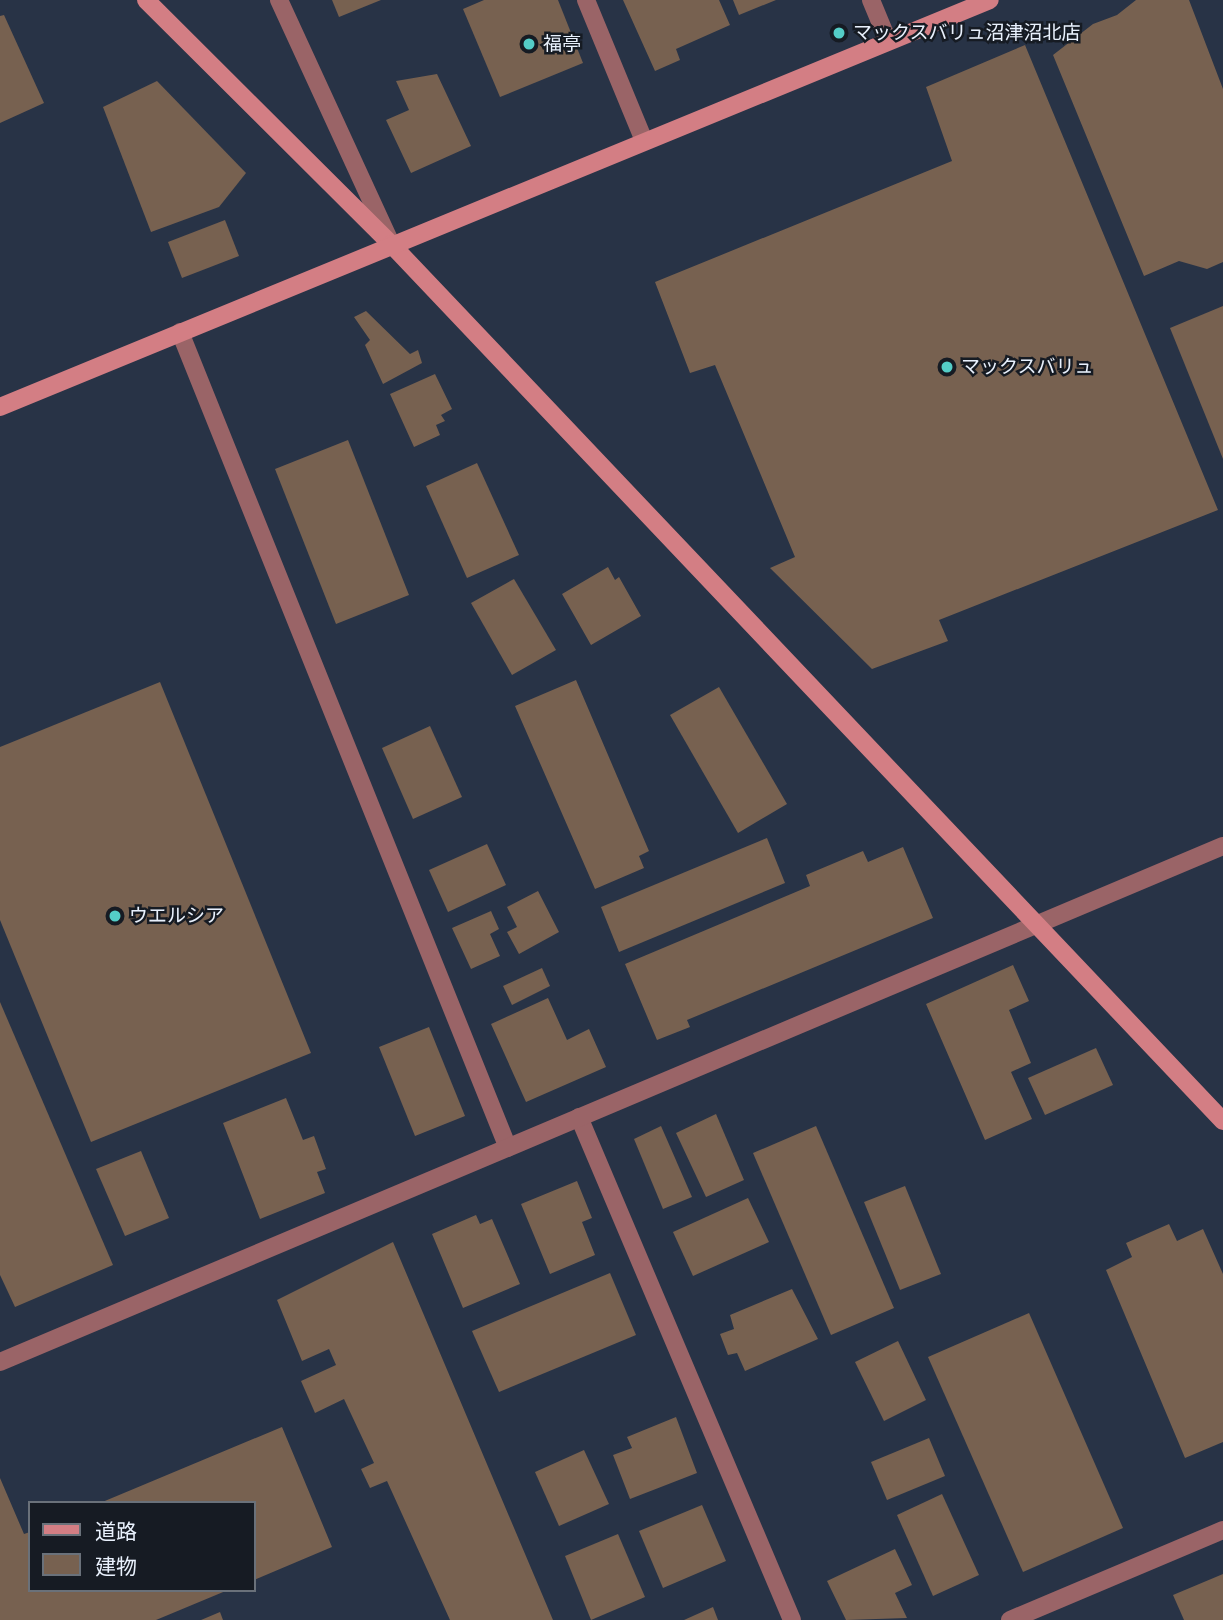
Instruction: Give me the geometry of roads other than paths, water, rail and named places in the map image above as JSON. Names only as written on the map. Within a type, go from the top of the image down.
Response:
[{"type":"street","points":[[146,0],[391,244],[1033,925],[1223,1121]]},
{"type":"street","points":[[279,0],[391,244]]},
{"type":"street","points":[[586,0],[644,141]]},
{"type":"street","points":[[872,0],[888,41]]},
{"type":"street","points":[[0,407],[990,0]]},
{"type":"street","points":[[180,332],[508,1148]]},
{"type":"street","points":[[0,1362],[1223,846]]},
{"type":"street","points":[[579,1117],[792,1620]]},
{"type":"street","points":[[1010,1620],[1223,1530]]},
{"type":"place","name":"マックスバリュ沼津沼北店","points":[[839,33]]},
{"type":"place","name":"福亭","points":[[529,44]]},
{"type":"place","name":"マックスバリュ","points":[[947,367]]},
{"type":"place","name":"ウエルシア","points":[[115,916]]}]
